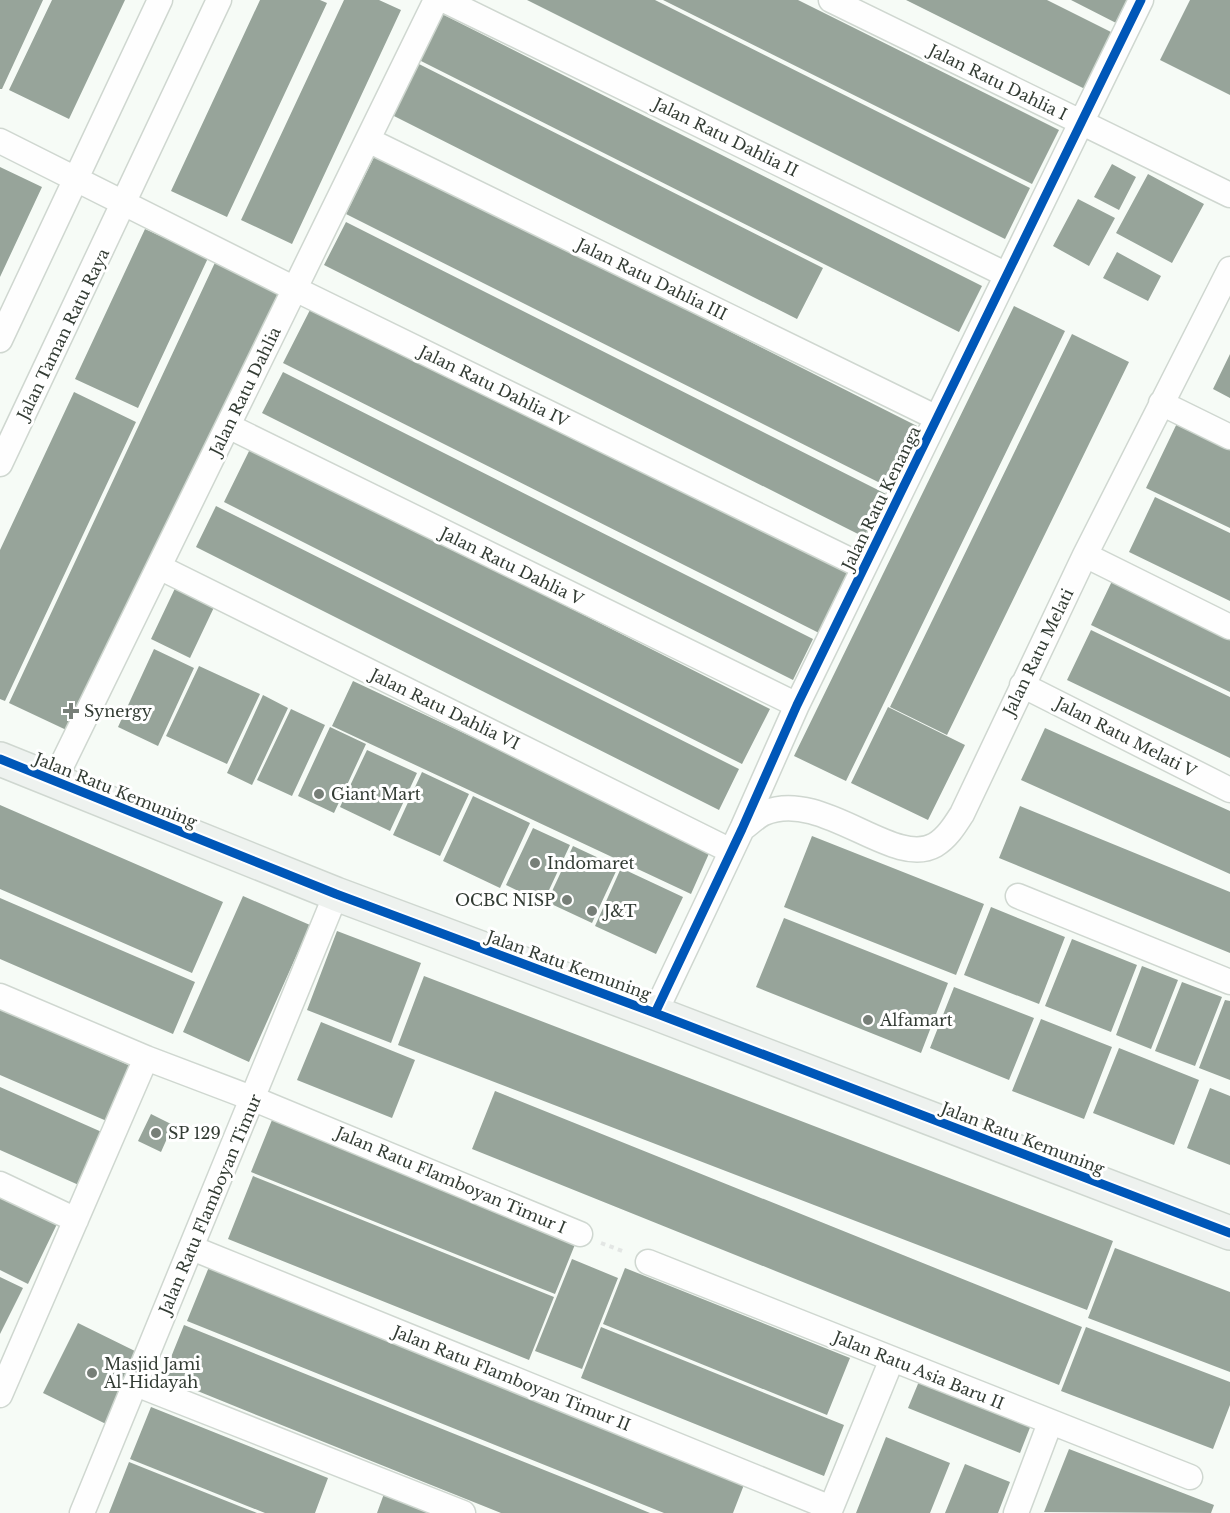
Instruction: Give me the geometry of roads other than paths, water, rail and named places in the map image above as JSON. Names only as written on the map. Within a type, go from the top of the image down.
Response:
[{"type":"street","points":[[0,340],[81,180],[160,0]]},
{"type":"street","name":"Jalan Taman Ratu Raya","points":[[0,464],[119,199],[219,0]]},
{"type":"street","name":"Jalan Ratu Dahlia","points":[[54,782],[436,0]]},
{"type":"street","name":"Jalan Ratu Dahlia II","points":[[444,0],[1007,275]]},
{"type":"street","name":"Jalan Ratu Dahlia I","points":[[831,0],[1230,195]]},
{"type":"street","name":"Jalan Ratu Kenanga","points":[[655,1013],[742,829],[796,705],[1141,0]]},
{"type":"street","points":[[0,141],[119,199]]},
{"type":"street","name":"Jalan Ratu Dahlia III","points":[[368,141],[937,418]]},
{"type":"street","name":"Jalan Ratu Dahlia IV","points":[[119,199],[295,289],[864,567]]},
{"type":"street","name":"Jalan Ratu Melati","points":[[742,829],[764,813],[805,809],[825,814],[896,846],[915,849],[934,846],[951,831],[962,814],[1085,555],[1230,269]]},
{"type":"street","points":[[1161,403],[1230,438]]},
{"type":"street","name":"Jalan Ratu Dahlia V","points":[[228,426],[796,705]]},
{"type":"street","points":[[1085,555],[1230,627]]},
{"type":"street","name":"Jalan Ratu Dahlia VI","points":[[159,567],[731,851]]},
{"type":"street","name":"Jalan Ratu Melati V","points":[[1022,685],[1230,790]]},
{"type":"street","name":"Jalan Ratu Kemuning","points":[[0,759],[336,894],[655,1013],[1230,1233]]},
{"type":"street","name":"Jalan Ratu Flamboyan Timur","points":[[82,1513],[254,1099],[336,894]]},
{"type":"street","points":[[1018,896],[1230,982]]},
{"type":"street","name":"Jalan Ratu Flamboyan Timur I","points":[[0,996],[146,1058],[254,1099],[580,1234]]},
{"type":"street","points":[[0,1395],[6,1362],[76,1220],[146,1058]]},
{"type":"street","points":[[0,1184],[76,1220]]},
{"type":"street","name":"Jalan Ratu Flamboyan Timur II","points":[[192,1248],[830,1510]]},
{"type":"street","name":"Jalan Ratu Asia Baru II","points":[[648,1262],[1190,1478]]},
{"type":"street","points":[[830,1510],[892,1359]]},
{"type":"street","points":[[136,1384],[463,1513]]},
{"type":"street","points":[[1016,1513],[1050,1422]]},
{"type":"place","name":"Synergy","points":[[71,711]]},
{"type":"place","name":"Giant Mart","points":[[319,794]]},
{"type":"place","name":"Indomaret","points":[[535,863]]},
{"type":"place","name":"OCBC NISP","points":[[567,900]]},
{"type":"place","name":"J&T","points":[[592,911]]},
{"type":"place","name":"Alfamart","points":[[868,1020]]},
{"type":"place","name":"SP 129","points":[[156,1133]]},
{"type":"place","name":"Masjid Jami Al-Hidayah","points":[[92,1373]]}]
